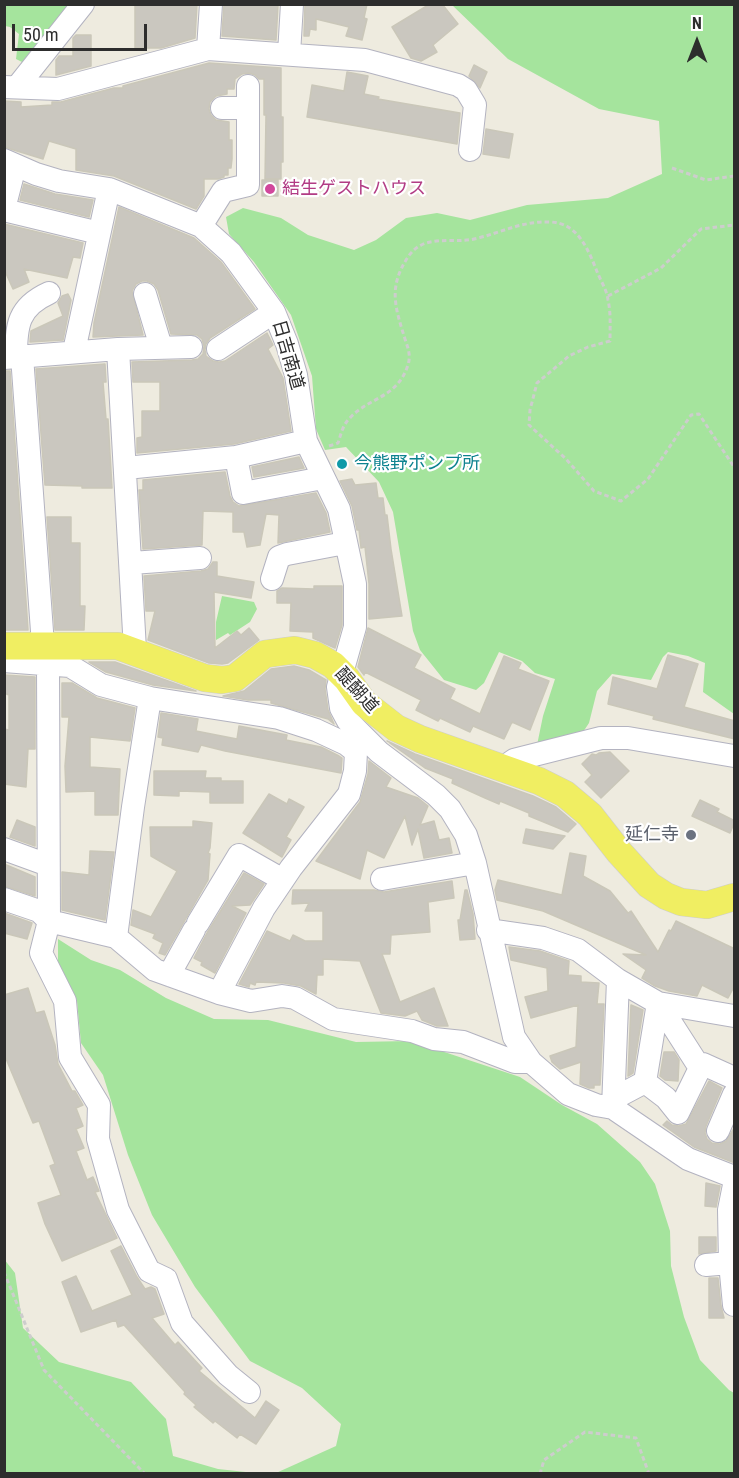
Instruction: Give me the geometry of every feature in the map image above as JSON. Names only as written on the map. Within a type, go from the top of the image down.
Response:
[{"type":"main road","name":"醍醐道","points":[[4,646],[46,654],[118,646],[216,680],[236,678],[265,654],[296,650],[315,655],[341,672],[364,704],[396,728],[420,739],[504,767],[565,794],[590,815],[649,885],[666,896],[681,902],[707,905],[735,897]]},
{"type":"street","points":[[11,87],[83,4]]},
{"type":"street","points":[[208,49],[211,4]]},
{"type":"street","points":[[289,54],[292,4]]},
{"type":"street","points":[[11,87],[57,89],[208,49],[364,60],[458,85],[472,98],[475,105],[470,150]]},
{"type":"street","points":[[201,226],[223,191],[248,185],[248,97],[222,108]]},
{"type":"street","points":[[10,163],[4,209],[99,233]]},
{"type":"street","name":"日吉南道","points":[[10,163],[58,181],[109,189],[201,226],[231,253],[274,312],[296,375],[306,441],[339,509],[355,584],[355,627],[341,672],[338,694],[341,708],[348,721],[379,752],[436,795],[450,809],[466,836],[475,863],[488,930],[514,1037],[531,1062],[568,1094],[596,1105],[613,1104],[688,1159],[735,1177]]},
{"type":"street","points":[[75,351],[109,189]]},
{"type":"street","points":[[49,293],[32,303],[20,318],[14,357],[46,654],[49,921],[41,953],[65,1001],[70,1057],[99,1105],[98,1139],[118,1210],[149,1271],[166,1279],[182,1323],[228,1376],[249,1392]]},
{"type":"street","points":[[145,294],[161,348]]},
{"type":"street","points":[[218,349],[274,312]]},
{"type":"street","points":[[14,357],[75,351],[192,347]]},
{"type":"street","points":[[118,349],[132,562],[135,650]]},
{"type":"street","points":[[126,468],[236,457],[306,441]]},
{"type":"street","points":[[236,457],[243,493],[323,478]]},
{"type":"street","points":[[272,579],[279,557],[345,543]]},
{"type":"street","points":[[132,562],[200,558]]},
{"type":"street","points":[[4,661],[46,654],[101,685],[150,698],[279,718],[316,730],[346,744],[356,752],[355,771],[349,794],[264,908],[219,993]]},
{"type":"street","points":[[116,937],[150,698]]},
{"type":"street","points":[[504,767],[514,760],[602,738],[628,738],[735,756]]},
{"type":"street","points":[[4,849],[48,865]]},
{"type":"street","points":[[169,975],[239,855],[283,880]]},
{"type":"street","points":[[382,879],[475,863]]},
{"type":"street","points":[[4,898],[39,911],[49,921],[116,937],[155,970],[219,993],[251,1001],[282,996],[295,998],[333,1019],[412,1031],[434,1040],[463,1042],[515,1062],[531,1062]]},
{"type":"street","points":[[488,930],[543,938],[564,945],[578,951],[618,980],[662,1004],[735,1016]]},
{"type":"street","points":[[613,1104],[618,980]]},
{"type":"street","points":[[662,1004],[666,1015],[700,1068]]},
{"type":"street","points":[[613,1104],[645,1083],[662,1004]]},
{"type":"street","points":[[645,1083],[666,1098],[678,1113],[704,1064],[735,1077]]},
{"type":"street","points":[[718,1131],[735,1094]]},
{"type":"street","points":[[735,1185],[729,1210],[730,1263],[735,1305]]},
{"type":"street","points":[[706,1265],[730,1263]]},
{"type":"path","points":[[672,168],[706,180],[735,176]]},
{"type":"path","points":[[338,443],[348,420],[392,389],[402,378],[408,366],[410,354],[394,301],[394,282],[408,256],[419,245],[435,240],[474,239],[526,223],[552,222],[572,230],[585,242],[608,296],[610,341],[588,347],[569,356],[537,383],[530,410],[529,425],[566,459],[594,490],[621,501],[648,479],[691,415],[699,414],[735,467]]},
{"type":"path","points":[[608,296],[662,268],[700,229],[735,225]]},
{"type":"path","points":[[4,1272],[44,1370],[145,1473]]},
{"type":"path","points":[[540,1473],[544,1460],[585,1432],[636,1438],[649,1473]]},
{"type":"green space","points":[[5,5],[73,5],[24,63],[16,59],[19,34],[5,26]]},
{"type":"green space","points":[[452,5],[734,5],[734,714],[703,692],[705,663],[688,656],[668,652],[651,680],[612,674],[597,691],[589,723],[577,741],[536,750],[543,716],[555,679],[535,673],[522,661],[499,652],[484,683],[476,690],[444,680],[420,650],[413,631],[393,512],[379,482],[346,447],[325,450],[316,429],[312,376],[291,315],[254,262],[229,234],[226,217],[243,208],[281,218],[308,235],[354,250],[376,240],[406,218],[437,213],[470,220],[527,205],[608,198],[662,174],[659,121],[599,109],[508,59]]},
{"type":"green space","points":[[222,596],[254,602],[257,609],[250,622],[230,635],[228,633],[216,640],[216,622]]},
{"type":"green space","points":[[58,939],[91,960],[120,970],[166,998],[214,1019],[268,1020],[356,1042],[411,1041],[520,1077],[562,1105],[597,1124],[640,1162],[655,1184],[670,1231],[671,1266],[684,1317],[700,1360],[734,1393],[734,1473],[276,1473],[336,1446],[341,1424],[302,1388],[250,1361],[195,1287],[152,1215],[128,1155],[103,1075],[81,1043],[77,1001],[58,964]]},
{"type":"green space","points":[[4,1259],[15,1273],[23,1328],[59,1362],[131,1382],[166,1419],[173,1456],[218,1469],[255,1473],[5,1473]]},
{"type":"building","points":[[135,4],[197,4],[195,38],[161,48],[135,48]]},
{"type":"building","points":[[224,4],[278,5],[276,40],[222,36]]},
{"type":"building","points":[[305,4],[367,4],[364,18],[367,19],[362,40],[346,36],[349,27],[316,19],[316,30],[310,29],[309,36],[304,36]]},
{"type":"building","points":[[430,4],[442,4],[458,24],[433,45],[437,52],[421,61],[411,58],[392,27]]},
{"type":"building","points":[[76,35],[91,35],[91,66],[56,75],[56,60],[59,56],[73,56],[73,38]]},
{"type":"building","points":[[209,63],[281,68],[283,162],[281,162],[281,179],[265,179],[264,79],[259,79],[249,73],[242,74],[235,79],[234,89],[227,89],[227,94],[216,96],[210,102],[211,115],[216,120],[229,122],[229,140],[232,140],[231,168],[228,168],[228,175],[224,177],[204,179],[204,196],[196,209],[114,176],[76,170],[76,149],[49,141],[43,159],[4,147],[4,101],[21,102],[21,107],[52,105],[52,102],[123,88],[123,86]]},
{"type":"building","points":[[474,65],[487,72],[480,88],[469,76]]},
{"type":"building","points":[[347,72],[368,76],[364,94],[379,97],[378,99],[460,113],[457,144],[307,117],[312,85],[344,91]]},
{"type":"building","points":[[486,129],[513,134],[509,158],[483,154]]},
{"type":"building","points":[[262,180],[278,180],[278,196],[262,196]]},
{"type":"building","points":[[24,184],[55,194],[93,200],[89,217],[20,200]]},
{"type":"building","points":[[119,207],[194,238],[221,262],[255,309],[210,338],[206,344],[206,356],[213,361],[225,361],[267,333],[273,345],[268,349],[283,378],[291,431],[234,444],[137,453],[137,438],[142,437],[142,411],[160,411],[160,382],[133,382],[132,362],[198,359],[203,354],[204,346],[202,339],[197,335],[171,334],[158,290],[154,284],[147,281],[136,284],[132,291],[143,335],[93,337]]},
{"type":"building","points":[[4,224],[83,243],[80,258],[73,257],[67,278],[24,269],[29,282],[13,289],[4,269]]},
{"type":"building","points":[[68,294],[71,300],[63,340],[30,342],[31,331],[63,316],[58,303],[62,296]]},
{"type":"building","points":[[105,364],[106,382],[103,382],[106,419],[108,419],[112,488],[45,485],[36,369]]},
{"type":"building","points":[[4,371],[10,371],[28,630],[4,630]]},
{"type":"building","points":[[299,457],[304,468],[254,477],[252,467]]},
{"type":"building","points":[[225,472],[230,496],[239,506],[316,493],[326,513],[330,532],[278,543],[279,515],[266,514],[260,545],[247,547],[244,532],[233,532],[233,512],[203,511],[202,545],[143,549],[139,490],[143,490],[143,480]]},
{"type":"building","points":[[352,479],[355,485],[376,483],[378,498],[383,498],[402,616],[369,619],[369,584],[365,547],[361,548],[359,530],[357,530],[352,506],[340,481]]},
{"type":"building","points":[[47,517],[71,517],[71,543],[80,543],[80,606],[85,606],[84,630],[55,630]]},
{"type":"building","points":[[213,562],[217,562],[217,576],[254,582],[251,598],[214,592],[215,648],[237,631],[241,635],[249,628],[259,640],[228,663],[222,664],[209,663],[148,640],[155,611],[146,611],[144,576],[201,571],[208,569]]},
{"type":"building","points":[[314,586],[342,586],[342,625],[335,648],[313,638],[313,632],[290,631],[291,603],[277,603],[277,591],[282,588],[314,589]]},
{"type":"building","points":[[368,628],[421,655],[414,668],[455,689],[450,699],[480,714],[504,656],[521,663],[518,669],[549,681],[530,730],[512,722],[504,739],[473,726],[470,732],[440,718],[438,721],[416,710],[421,700],[365,672],[364,675],[358,667]]},
{"type":"building","points":[[668,655],[698,664],[684,707],[735,721],[735,739],[653,719],[654,716],[608,704],[613,677],[657,689]]},
{"type":"building","points":[[89,662],[115,662],[196,691],[153,685],[106,672]]},
{"type":"building","points":[[294,666],[309,670],[326,680],[328,710],[334,724],[328,719],[271,703],[271,700],[248,700],[223,696],[244,691],[271,669]]},
{"type":"building","points":[[4,675],[35,677],[35,749],[28,749],[26,787],[4,784],[4,729],[9,730],[9,695],[4,693]]},
{"type":"building","points":[[62,683],[72,683],[97,698],[135,708],[130,741],[90,737],[90,767],[120,769],[118,815],[95,815],[95,791],[66,792],[65,766],[69,717],[62,717]]},
{"type":"building","points":[[161,713],[198,719],[196,731],[237,739],[239,726],[287,735],[286,740],[321,747],[342,758],[341,773],[201,745],[198,752],[162,745],[163,738],[158,737]]},
{"type":"building","points":[[387,741],[415,754],[533,796],[556,807],[576,824],[568,832],[500,801],[499,804],[485,798],[452,783],[453,779],[425,768]]},
{"type":"building","points":[[610,752],[629,771],[601,798],[585,782],[592,775],[582,764],[592,754]]},
{"type":"building","points":[[369,761],[391,778],[386,787],[418,798],[428,806],[420,825],[434,821],[439,840],[449,838],[452,853],[424,858],[418,829],[412,845],[405,816],[384,858],[367,850],[360,879],[316,861],[360,802],[368,774]]},
{"type":"building","points":[[154,771],[206,771],[205,778],[243,781],[243,803],[210,803],[210,792],[179,791],[179,796],[154,795]]},
{"type":"building","points":[[269,794],[287,804],[289,799],[304,807],[286,837],[291,840],[282,857],[243,833]]},
{"type":"building","points":[[700,800],[719,809],[717,812],[735,821],[730,833],[692,816]]},
{"type":"building","points":[[17,820],[35,827],[35,846],[10,837]]},
{"type":"building","points":[[193,821],[212,823],[208,853],[210,854],[208,880],[165,955],[159,953],[163,943],[153,938],[155,934],[131,925],[133,910],[151,917],[177,871],[151,856],[150,827],[193,827]]},
{"type":"building","points":[[526,829],[565,836],[553,849],[523,843]]},
{"type":"building","points":[[90,851],[114,852],[105,920],[62,910],[62,872],[89,875]]},
{"type":"building","points":[[570,853],[586,856],[583,876],[610,891],[628,913],[631,911],[658,952],[676,921],[735,949],[735,985],[728,998],[702,985],[697,996],[655,986],[642,978],[646,970],[623,954],[646,955],[543,911],[497,900],[495,890],[498,880],[562,895]]},
{"type":"building","points":[[4,864],[35,877],[35,896],[4,886]]},
{"type":"building","points":[[244,873],[264,884],[250,905],[232,906],[246,913],[215,973],[194,958]]},
{"type":"building","points":[[452,881],[454,898],[428,902],[430,932],[391,935],[390,954],[382,954],[400,1002],[434,988],[448,1026],[437,1026],[422,1020],[417,1011],[405,1016],[381,1013],[360,961],[323,959],[323,975],[317,975],[316,994],[301,986],[284,983],[256,982],[255,985],[250,983],[249,987],[239,984],[267,931],[290,941],[293,935],[305,941],[323,941],[323,911],[305,911],[309,903],[292,904],[293,890],[384,892]]},
{"type":"building","points":[[465,890],[467,890],[473,914],[475,939],[460,940],[458,920],[460,920]]},
{"type":"building","points":[[4,913],[32,923],[27,939],[4,933]]},
{"type":"building","points":[[509,947],[540,951],[569,961],[568,975],[581,976],[581,982],[599,983],[597,1004],[604,1004],[600,1085],[589,1088],[580,1084],[581,1062],[560,1069],[552,1062],[550,1056],[576,1047],[578,1005],[531,1018],[525,997],[548,991],[547,968],[511,960]]},
{"type":"building","points":[[28,988],[36,1013],[44,1011],[55,1045],[58,1064],[72,1091],[75,1091],[83,1105],[76,1108],[83,1126],[76,1129],[84,1148],[76,1151],[87,1180],[93,1177],[99,1191],[95,1192],[117,1238],[62,1261],[38,1203],[61,1195],[50,1166],[55,1164],[39,1121],[33,1123],[4,1054],[4,995]]},
{"type":"building","points":[[631,1005],[643,1010],[633,1073],[628,1076]]},
{"type":"building","points":[[664,1052],[674,1052],[679,1060],[678,1081],[665,1080],[660,1076]]},
{"type":"building","points":[[709,1081],[722,1088],[705,1133],[707,1139],[712,1143],[720,1144],[726,1141],[735,1127],[735,1163],[694,1147],[663,1125],[667,1121],[672,1125],[686,1124]]},
{"type":"building","points":[[706,1183],[720,1186],[716,1207],[705,1206]]},
{"type":"building","points":[[699,1237],[716,1237],[716,1251],[699,1254]]},
{"type":"building","points":[[121,1246],[145,1289],[151,1287],[155,1289],[164,1314],[152,1318],[175,1345],[178,1342],[202,1368],[199,1371],[255,1418],[266,1401],[279,1410],[256,1444],[240,1434],[237,1438],[215,1421],[213,1423],[194,1407],[196,1405],[184,1394],[185,1392],[124,1325],[118,1327],[116,1320],[81,1332],[62,1282],[76,1276],[92,1311],[132,1295],[111,1251]]},
{"type":"building","points":[[709,1278],[718,1278],[724,1318],[709,1318]]},
{"type":"place","name":"結生ゲストハウス","points":[[270,189]]},
{"type":"place","name":"今熊野ポンプ所","points":[[342,464]]},
{"type":"place","name":"延仁寺","points":[[691,835]]}]
